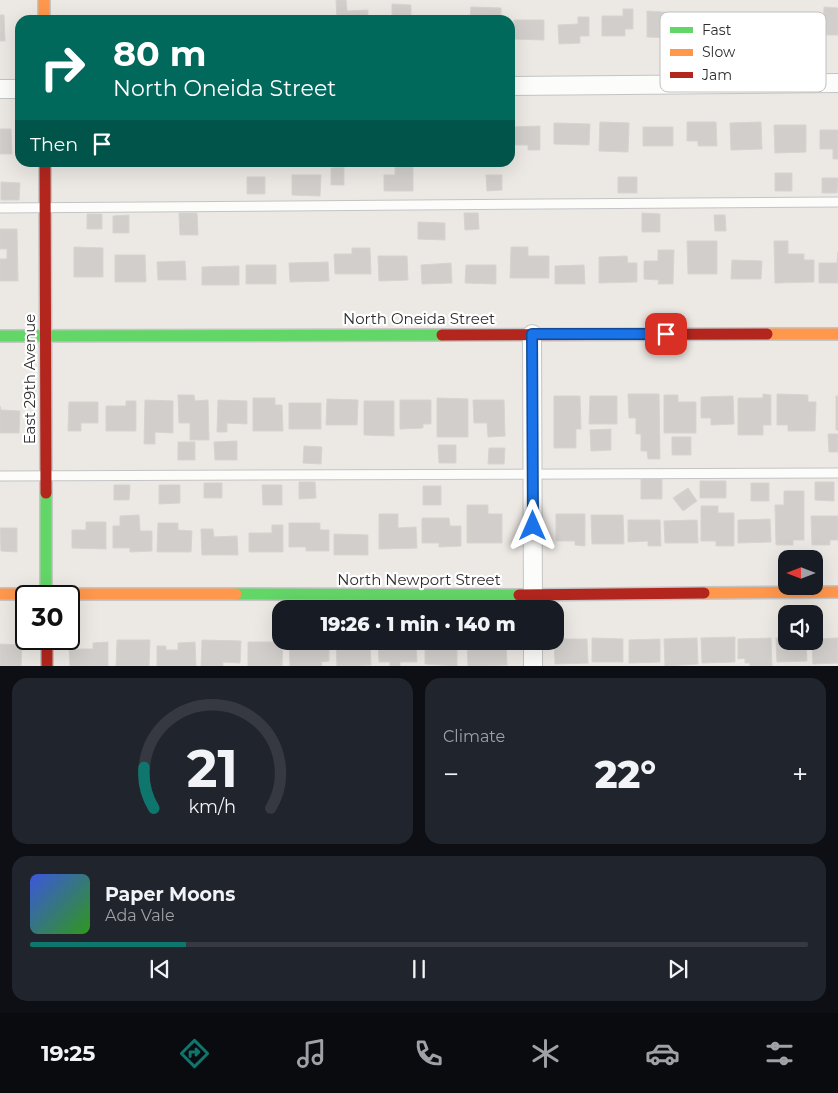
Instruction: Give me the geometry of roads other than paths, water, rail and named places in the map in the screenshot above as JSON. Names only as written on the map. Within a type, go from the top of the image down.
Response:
[{"type":"street","points":[[44,0],[44,15]]},
{"type":"street","points":[[515,86],[660,85]]},
{"type":"street","points":[[0,89],[15,89]]},
{"type":"street","name":"East 29th Avenue","points":[[44,167],[46,585]]},
{"type":"street","points":[[532,334],[533,600]]},
{"type":"street","name":"North Oneida Street","points":[[0,336],[838,334]]},
{"type":"street","name":"North Newport Street","points":[[564,601],[838,592]]},
{"type":"street","name":"North Newport Street","points":[[0,594],[15,594]]},
{"type":"street","name":"North Newport Street","points":[[80,595],[394,600]]},
{"type":"street","points":[[46,650],[47,666]]},
{"type":"street","points":[[533,650],[533,666]]},
{"type":"lane","points":[[0,208],[838,202]]},
{"type":"lane","points":[[0,476],[838,473]]}]
